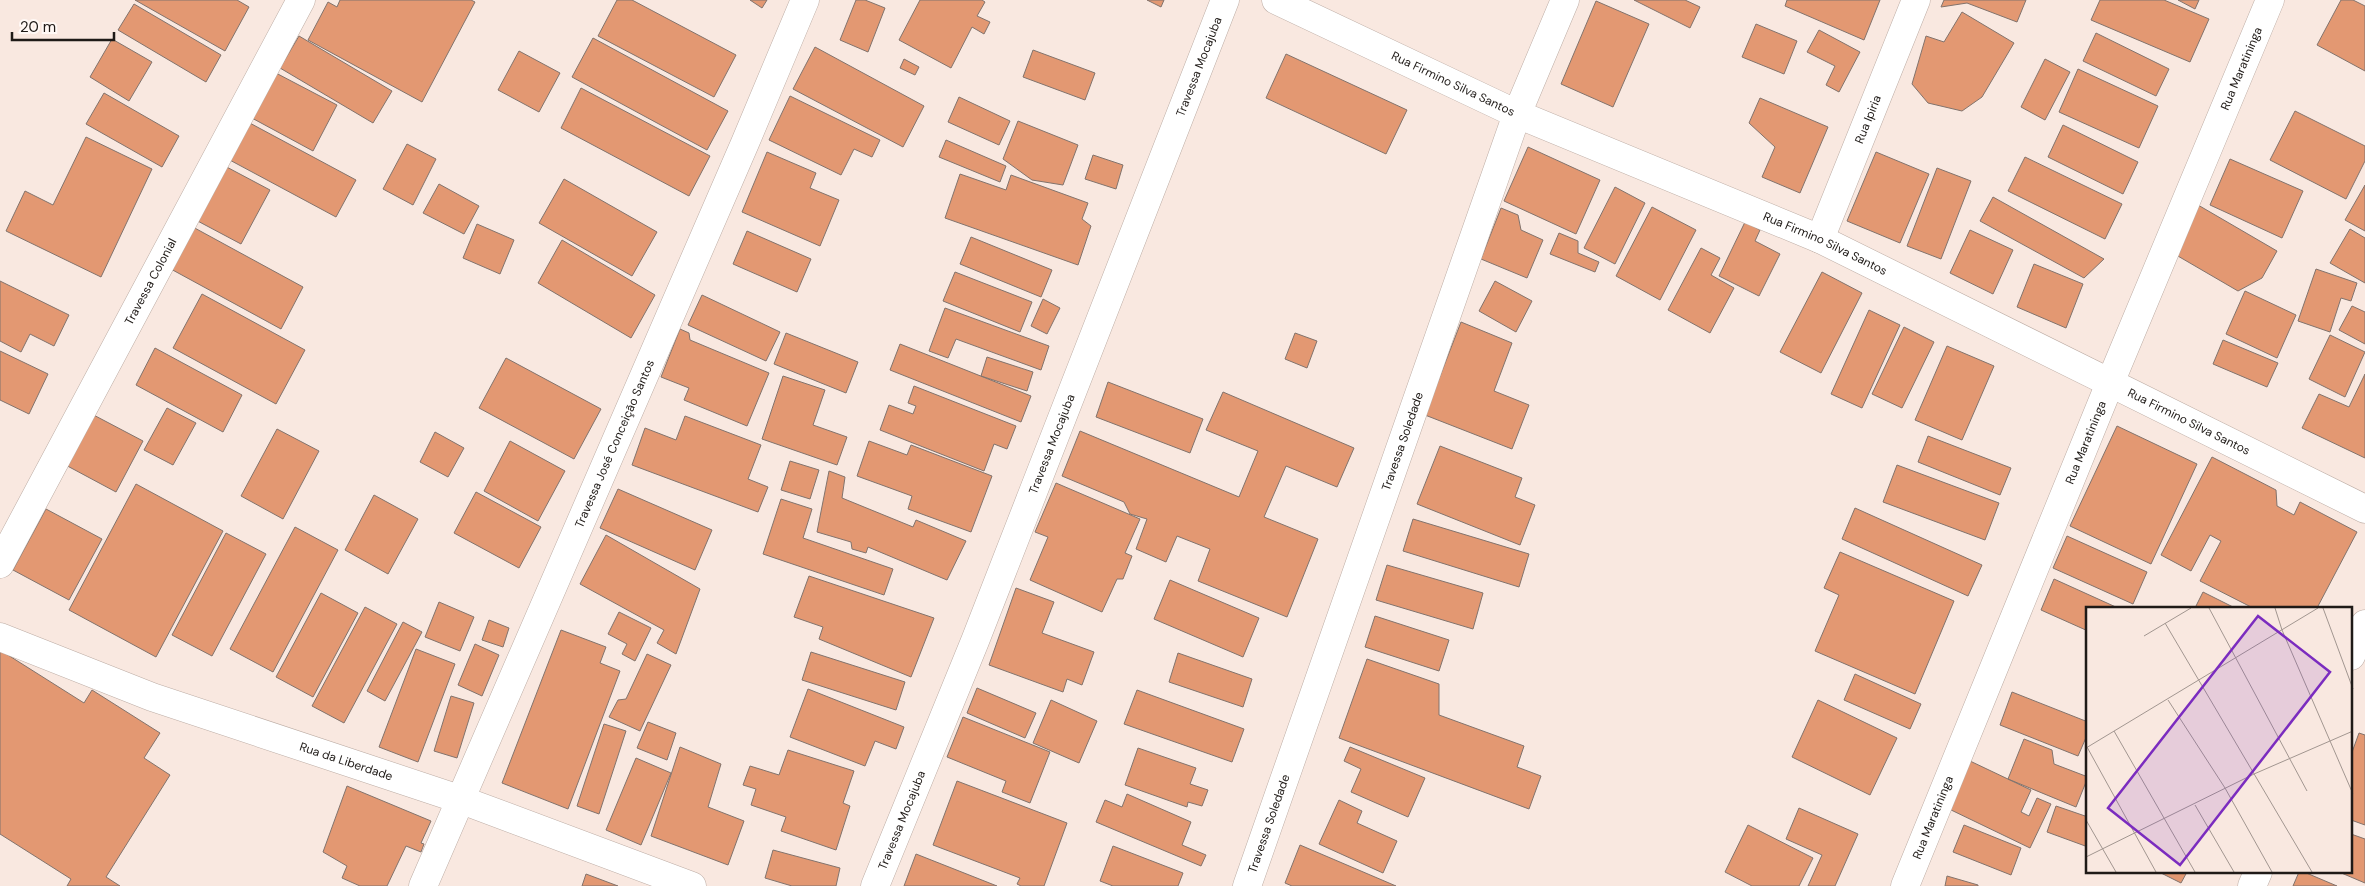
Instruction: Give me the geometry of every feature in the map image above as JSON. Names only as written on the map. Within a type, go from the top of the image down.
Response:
[{"type":"street","name":"Travessa Colonial","points":[[0,564],[301,0]]},
{"type":"street","name":"Travessa José Conceição Santos","points":[[423,886],[459,799],[745,143],[805,0]]},
{"type":"street","name":"Travessa Mocajuba","points":[[875,886],[975,641],[1225,0]]},
{"type":"street","name":"Rua Firmino Silva Santos","points":[[1276,0],[1517,114],[1820,239],[2365,509]]},
{"type":"street","name":"Travessa Soledade","points":[[1247,886],[1517,114],[1565,0]]},
{"type":"street","name":"Rua Ipiria","points":[[1820,239],[1916,0]]},
{"type":"street","name":"Rua Maratininga","points":[[1905,886],[2110,383],[2270,0]]},
{"type":"street","points":[[2352,654],[2365,624]]},
{"type":"street","name":"Rua da Liberdade","points":[[0,637],[152,697],[459,799],[692,886]]},
{"type":"street","points":[[2252,886],[2257,874]]},
{"type":"building","points":[[135,0],[237,0],[249,7],[225,51]]},
{"type":"building","points":[[340,0],[471,0],[475,2],[422,102],[308,40],[328,2],[337,7]]},
{"type":"building","points":[[617,0],[632,0],[736,55],[714,97],[598,36]]},
{"type":"building","points":[[750,0],[767,0],[762,8]]},
{"type":"building","points":[[856,0],[865,0],[885,8],[868,52],[840,40]]},
{"type":"building","points":[[920,0],[982,0],[985,2],[977,16],[990,22],[984,34],[972,27],[951,68],[899,40]]},
{"type":"building","points":[[1147,0],[1164,0],[1161,7]]},
{"type":"building","points":[[1634,0],[1685,0],[1700,7],[1690,28]]},
{"type":"building","points":[[1787,0],[1880,0],[1864,40],[1785,6]]},
{"type":"building","points":[[1944,0],[2026,0],[2017,22],[1967,3],[1941,7]]},
{"type":"building","points":[[2100,0],[2164,0],[2209,19],[2190,62],[2091,20]]},
{"type":"building","points":[[2178,0],[2199,0],[2195,9]]},
{"type":"building","points":[[2341,0],[2353,0],[2365,6],[2365,71],[2317,45]]},
{"type":"building","points":[[1596,1],[1649,24],[1613,107],[1561,84]]},
{"type":"building","points":[[134,4],[221,55],[206,82],[118,30]]},
{"type":"building","points":[[1962,12],[2014,43],[1982,97],[1962,111],[1928,103],[1912,84],[1926,36],[1944,42]]},
{"type":"building","points":[[1756,24],[1797,41],[1784,74],[1742,57]]},
{"type":"building","points":[[1819,30],[1860,52],[1839,92],[1826,85],[1835,66],[1807,52]]},
{"type":"building","points":[[2096,33],[2169,69],[2156,96],[2083,61]]},
{"type":"building","points":[[299,36],[392,91],[373,123],[280,68]]},
{"type":"building","points":[[593,38],[728,111],[707,150],[572,77]]},
{"type":"building","points":[[112,39],[152,62],[129,101],[90,77]]},
{"type":"building","points":[[815,47],[924,106],[903,147],[793,89]]},
{"type":"building","points":[[1033,50],[1095,73],[1085,100],[1023,77]]},
{"type":"building","points":[[519,51],[560,73],[539,112],[498,90]]},
{"type":"building","points":[[1286,54],[1407,110],[1386,154],[1266,98]]},
{"type":"building","points":[[904,59],[919,67],[915,75],[900,68]]},
{"type":"building","points":[[2045,59],[2070,72],[2045,120],[2021,107]]},
{"type":"building","points":[[2078,69],[2158,106],[2139,148],[2059,112]]},
{"type":"building","points":[[274,72],[337,105],[313,151],[250,117]]},
{"type":"building","points":[[581,88],[710,156],[689,196],[561,128]]},
{"type":"building","points":[[104,93],[179,136],[162,167],[86,124]]},
{"type":"building","points":[[790,96],[880,140],[872,157],[854,149],[841,175],[769,140]]},
{"type":"building","points":[[959,97],[1010,121],[999,145],[948,122]]},
{"type":"building","points":[[1760,98],[1828,127],[1800,193],[1762,177],[1775,147],[1749,123]]},
{"type":"building","points":[[2295,111],[2365,146],[2365,161],[2346,199],[2270,160]]},
{"type":"building","points":[[246,121],[356,180],[336,217],[226,158]]},
{"type":"building","points":[[1018,121],[1078,145],[1063,185],[1032,180],[1003,159]]},
{"type":"building","points":[[2063,125],[2138,162],[2123,194],[2048,157]]},
{"type":"building","points":[[86,137],[152,169],[101,277],[6,231],[25,191],[53,205]]},
{"type":"building","points":[[946,140],[1006,166],[1000,182],[939,157]]},
{"type":"building","points":[[407,144],[436,159],[413,205],[383,189]]},
{"type":"building","points":[[1528,147],[1600,180],[1576,234],[1504,201]]},
{"type":"building","points":[[767,152],[816,173],[810,188],[839,200],[820,246],[742,212]]},
{"type":"building","points":[[1876,152],[1929,174],[1900,243],[1847,221]]},
{"type":"building","points":[[1093,155],[1123,165],[1116,189],[1085,179]]},
{"type":"building","points":[[2025,157],[2122,204],[2105,239],[2008,191]]},
{"type":"building","points":[[2230,159],[2303,191],[2282,238],[2210,205]]},
{"type":"building","points":[[221,164],[270,190],[241,244],[192,218]]},
{"type":"building","points":[[1937,168],[1971,181],[1941,259],[1907,246]]},
{"type":"building","points":[[960,174],[1006,190],[1011,175],[1088,203],[1082,219],[1091,226],[1078,265],[945,218]]},
{"type":"building","points":[[564,179],[657,232],[632,276],[539,223]]},
{"type":"building","points":[[439,184],[479,206],[464,234],[423,213]]},
{"type":"building","points":[[2365,185],[2365,231],[2345,220]]},
{"type":"building","points":[[1615,187],[1645,203],[1615,264],[1584,248]]},
{"type":"building","points":[[1993,197],[2104,259],[2084,278],[1980,221]]},
{"type":"building","points":[[2198,205],[2277,251],[2262,278],[2238,291],[2171,252]]},
{"type":"building","points":[[1652,207],[1696,230],[1660,300],[1616,276]]},
{"type":"building","points":[[1501,208],[1518,215],[1521,230],[1543,240],[1527,278],[1481,259]]},
{"type":"building","points":[[1745,222],[1760,230],[1755,241],[1780,254],[1759,296],[1719,276]]},
{"type":"building","points":[[477,224],[514,240],[500,274],[463,258]]},
{"type":"building","points":[[191,226],[303,287],[281,329],[169,268]]},
{"type":"building","points":[[2350,229],[2365,238],[2365,283],[2330,263]]},
{"type":"building","points":[[1970,230],[2013,250],[1993,294],[1950,273]]},
{"type":"building","points":[[747,231],[811,259],[797,292],[733,264]]},
{"type":"building","points":[[1559,233],[1578,241],[1578,253],[1599,262],[1595,272],[1550,254]]},
{"type":"building","points":[[971,237],[1052,270],[1041,297],[960,264]]},
{"type":"building","points":[[562,240],[655,295],[631,338],[538,283]]},
{"type":"building","points":[[1701,248],[1720,258],[1711,275],[1734,288],[1710,333],[1668,310]]},
{"type":"building","points":[[2034,264],[2083,284],[2066,328],[2017,307]]},
{"type":"building","points":[[2316,269],[2357,283],[2351,301],[2341,298],[2330,332],[2298,321]]},
{"type":"building","points":[[955,272],[1032,302],[1020,332],[943,301]]},
{"type":"building","points":[[1822,272],[1862,293],[1821,373],[1780,352]]},
{"type":"building","points":[[0,281],[69,315],[54,346],[30,334],[21,352],[0,341]]},
{"type":"building","points":[[1495,281],[1532,301],[1516,332],[1479,311]]},
{"type":"building","points":[[2245,291],[2296,315],[2277,358],[2226,334]]},
{"type":"building","points":[[202,294],[305,350],[276,404],[173,348]]},
{"type":"building","points":[[702,295],[780,332],[766,361],[688,325]]},
{"type":"building","points":[[1043,299],[1060,308],[1047,334],[1031,326]]},
{"type":"building","points":[[2352,306],[2365,312],[2365,344],[2339,330]]},
{"type":"building","points":[[945,308],[1049,346],[1041,370],[956,339],[948,358],[929,351]]},
{"type":"building","points":[[1869,310],[1900,325],[1862,408],[1831,394]]},
{"type":"building","points":[[1461,322],[1512,343],[1494,391],[1529,405],[1512,449],[1425,415]]},
{"type":"building","points":[[1904,327],[1934,342],[1902,408],[1872,394]]},
{"type":"building","points":[[680,329],[689,333],[690,340],[769,373],[747,426],[684,400],[689,388],[661,377]]},
{"type":"building","points":[[786,333],[858,362],[846,393],[774,364]]},
{"type":"building","points":[[1295,333],[1317,341],[1307,368],[1285,359]]},
{"type":"building","points":[[2330,335],[2365,352],[2345,397],[2309,379]]},
{"type":"building","points":[[2223,340],[2278,363],[2267,387],[2213,364]]},
{"type":"building","points":[[900,344],[1031,396],[1021,422],[890,370]]},
{"type":"building","points":[[1947,346],[1994,366],[1962,440],[1915,420]]},
{"type":"building","points":[[155,348],[242,395],[223,432],[136,385]]},
{"type":"building","points":[[0,351],[48,374],[29,414],[0,400]]},
{"type":"building","points":[[987,357],[1033,372],[1027,391],[981,376]]},
{"type":"building","points":[[506,358],[601,409],[574,459],[479,408]]},
{"type":"building","points":[[2365,374],[2365,458],[2302,428],[2319,394],[2349,407]]},
{"type":"building","points":[[783,376],[825,390],[813,425],[847,437],[837,465],[762,439]]},
{"type":"building","points":[[1108,382],[1203,419],[1190,453],[1096,417]]},
{"type":"building","points":[[914,386],[1016,426],[1007,449],[994,444],[984,471],[880,430],[889,405],[913,414],[916,406],[908,403]]},
{"type":"building","points":[[1223,392],[1354,448],[1337,487],[1286,466],[1264,517],[1318,539],[1287,617],[1198,581],[1210,549],[1177,536],[1166,562],[1136,549],[1147,519],[1130,514],[1124,502],[1062,476],[1080,431],[1239,497],[1258,451],[1206,430]]},
{"type":"building","points":[[167,408],[196,423],[173,465],[144,450]]},
{"type":"building","points":[[86,411],[143,441],[116,492],[60,462]]},
{"type":"building","points":[[685,416],[761,445],[748,479],[768,487],[758,512],[632,465],[645,428],[676,440]]},
{"type":"building","points":[[2117,426],[2197,464],[2151,564],[2070,526]]},
{"type":"building","points":[[277,429],[319,451],[283,519],[241,496]]},
{"type":"building","points":[[435,432],[464,448],[448,477],[420,462]]},
{"type":"building","points":[[1928,436],[2011,468],[2000,495],[1918,462]]},
{"type":"building","points":[[510,441],[565,471],[538,521],[484,491]]},
{"type":"building","points":[[869,441],[907,455],[911,445],[992,476],[971,532],[908,509],[912,496],[857,476]]},
{"type":"building","points":[[1440,446],[1522,478],[1515,497],[1535,505],[1520,545],[1417,504]]},
{"type":"building","points":[[2212,457],[2276,490],[2277,506],[2294,515],[2300,502],[2357,532],[2318,607],[2251,607],[2200,581],[2221,541],[2210,535],[2191,571],[2161,555]]},
{"type":"building","points":[[790,461],[819,470],[810,499],[781,490]]},
{"type":"building","points":[[1897,465],[1999,503],[1985,540],[1883,502]]},
{"type":"building","points":[[829,471],[845,477],[842,498],[913,527],[916,520],[966,541],[947,580],[868,547],[866,553],[852,549],[851,542],[817,532]]},
{"type":"building","points":[[1056,483],[1140,519],[1125,553],[1132,556],[1123,579],[1117,579],[1102,612],[1030,580],[1048,537],[1035,532]]},
{"type":"building","points":[[136,484],[223,531],[156,657],[69,610]]},
{"type":"building","points":[[618,489],[712,530],[695,570],[600,528]]},
{"type":"building","points":[[476,492],[541,527],[519,568],[454,533]]},
{"type":"building","points":[[374,495],[418,519],[388,574],[345,550]]},
{"type":"building","points":[[781,499],[812,509],[803,538],[893,569],[884,595],[763,554]]},
{"type":"building","points":[[1855,508],[1982,565],[1968,596],[1842,539]]},
{"type":"building","points":[[46,509],[102,539],[69,600],[13,570]]},
{"type":"building","points":[[1413,519],[1529,554],[1519,587],[1403,551]]},
{"type":"building","points":[[295,527],[338,550],[273,672],[230,649]]},
{"type":"building","points":[[226,533],[266,554],[212,656],[172,635]]},
{"type":"building","points":[[606,535],[700,589],[676,654],[657,643],[664,630],[580,584]]},
{"type":"building","points":[[2067,536],[2147,572],[2133,604],[2053,568]]},
{"type":"building","points":[[1840,552],[1954,601],[1915,694],[1815,651],[1839,595],[1824,588]]},
{"type":"building","points":[[1387,565],[1483,593],[1473,629],[1376,600]]},
{"type":"building","points":[[809,576],[934,618],[911,677],[819,639],[823,627],[794,617]]},
{"type":"building","points":[[2054,579],[2116,607],[2086,607],[2086,630],[2041,610]]},
{"type":"building","points":[[1170,580],[1259,618],[1243,657],[1154,619]]},
{"type":"building","points":[[1016,588],[1054,602],[1042,633],[1094,652],[1082,685],[1067,679],[1063,692],[989,665]]},
{"type":"building","points":[[2203,592],[2233,607],[2196,607]]},
{"type":"building","points":[[321,593],[358,613],[313,697],[276,677]]},
{"type":"building","points":[[439,602],[474,617],[460,651],[425,637]]},
{"type":"building","points":[[365,607],[397,624],[344,723],[312,706]]},
{"type":"building","points":[[619,612],[651,628],[635,661],[622,654],[627,644],[608,634]]},
{"type":"building","points":[[1375,616],[1449,640],[1439,671],[1365,647]]},
{"type":"building","points":[[489,620],[509,628],[503,647],[482,640]]},
{"type":"building","points":[[403,622],[422,632],[385,701],[367,691]]},
{"type":"building","points":[[561,630],[606,647],[600,663],[620,671],[568,809],[502,783]]},
{"type":"building","points":[[475,644],[499,655],[482,696],[458,685]]},
{"type":"building","points":[[416,649],[455,664],[418,762],[379,747]]},
{"type":"building","points":[[0,650],[84,703],[92,690],[160,733],[144,758],[170,775],[106,877],[120,886],[67,886],[71,879],[0,834]]},
{"type":"building","points":[[811,652],[905,682],[896,710],[802,680]]},
{"type":"building","points":[[1178,653],[1252,679],[1243,707],[1169,682]]},
{"type":"building","points":[[647,654],[671,665],[640,731],[609,717],[618,700],[626,699]]},
{"type":"building","points":[[1367,659],[1439,684],[1439,715],[1524,746],[1517,767],[1541,776],[1529,809],[1339,738]]},
{"type":"building","points":[[1855,674],[1921,704],[1910,729],[1844,700]]},
{"type":"building","points":[[977,688],[1036,713],[1025,738],[967,713]]},
{"type":"building","points":[[808,689],[904,727],[896,749],[875,741],[865,766],[790,737]]},
{"type":"building","points":[[1137,690],[1244,729],[1232,762],[1124,724]]},
{"type":"building","points":[[2012,692],[2086,721],[2086,738],[2078,756],[2000,725]]},
{"type":"building","points":[[451,696],[474,703],[457,758],[434,751]]},
{"type":"building","points":[[1051,700],[1097,721],[1079,763],[1033,743]]},
{"type":"building","points":[[1818,700],[1897,738],[1870,795],[1792,757]]},
{"type":"building","points":[[963,717],[1050,752],[1030,803],[1002,792],[1006,781],[947,757]]},
{"type":"building","points":[[648,722],[676,733],[667,760],[637,748]]},
{"type":"building","points":[[604,724],[626,731],[599,814],[577,806]]},
{"type":"building","points":[[2359,733],[2365,735],[2365,825],[2352,820],[2352,752]]},
{"type":"building","points":[[2024,739],[2052,750],[2054,764],[2086,776],[2086,782],[2076,807],[2008,779]]},
{"type":"building","points":[[680,747],[721,764],[708,807],[744,821],[728,865],[651,836]]},
{"type":"building","points":[[1350,747],[1425,778],[1408,817],[1351,792],[1361,769],[1344,761]]},
{"type":"building","points":[[1138,748],[1196,768],[1190,784],[1208,790],[1202,806],[1188,802],[1187,807],[1125,785]]},
{"type":"building","points":[[788,750],[854,771],[843,803],[850,806],[836,850],[781,831],[786,817],[751,805],[756,789],[743,785],[750,766],[779,775]]},
{"type":"building","points":[[636,758],[671,773],[641,845],[606,830]]},
{"type":"building","points":[[1970,761],[2031,790],[2021,812],[2029,816],[2037,798],[2051,804],[2030,848],[1947,808]]},
{"type":"building","points":[[957,781],[1067,823],[1044,886],[1021,886],[1017,884],[1020,878],[933,845]]},
{"type":"building","points":[[347,786],[431,821],[421,843],[424,844],[421,852],[406,846],[387,886],[360,886],[342,878],[347,866],[323,852]]},
{"type":"building","points":[[1127,794],[1191,822],[1182,845],[1206,855],[1201,866],[1096,822],[1105,800],[1122,807]]},
{"type":"building","points":[[1339,800],[1362,811],[1357,823],[1397,841],[1383,873],[1319,844]]},
{"type":"building","points":[[2056,806],[2086,816],[2086,846],[2047,832]]},
{"type":"building","points":[[1799,808],[1858,834],[1835,886],[1808,886],[1822,855],[1786,839]]},
{"type":"building","points":[[1748,825],[1813,858],[1799,886],[1752,886],[1725,872]]},
{"type":"building","points":[[1964,825],[2021,848],[2011,875],[1953,852]]},
{"type":"building","points":[[2352,834],[2365,839],[2365,883],[2344,874],[2352,874]]},
{"type":"building","points":[[1300,845],[1396,886],[1292,886],[1285,883]]},
{"type":"building","points":[[1113,846],[1183,873],[1178,886],[1113,886],[1100,881]]},
{"type":"building","points":[[773,850],[840,868],[836,886],[792,886],[765,878]]},
{"type":"building","points":[[916,854],[997,886],[904,886]]},
{"type":"building","points":[[586,874],[618,886],[582,886]]},
{"type":"building","points":[[2163,874],[2186,874],[2181,883]]},
{"type":"building","points":[[2298,874],[2309,874],[2337,886],[2293,886]]},
{"type":"building","points":[[1947,876],[1978,885],[1978,886],[1945,886]]}]
